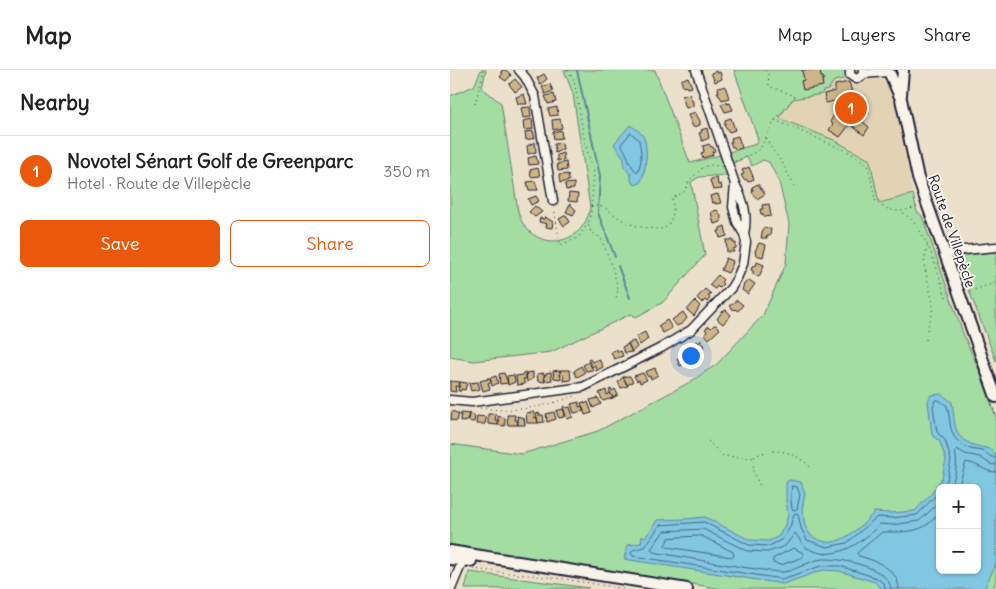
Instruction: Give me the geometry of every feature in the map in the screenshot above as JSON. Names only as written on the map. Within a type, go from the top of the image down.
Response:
[{"type":"main road","points":[[888,72],[898,74],[903,70]]},
{"type":"main road","name":"Route de Villepècle","points":[[901,99],[903,70]]},
{"type":"main road","name":"Route de Villepècle","points":[[888,72],[901,99],[918,178],[996,397]]},
{"type":"main road","points":[[451,555],[465,564],[564,570]]},
{"type":"main road","points":[[451,555],[687,589]]},
{"type":"street","points":[[518,70],[535,96],[553,201]]},
{"type":"street","points":[[450,400],[472,402],[583,387],[670,343],[691,330],[731,288],[743,264],[746,242],[744,234],[746,214],[743,199],[735,184],[696,70]]},
{"type":"street","points":[[850,70],[850,75],[854,78],[858,78],[863,72],[888,72]]},
{"type":"street","points":[[946,255],[964,250],[996,247]]},
{"type":"street","points":[[450,582],[451,589],[465,564]]},
{"type":"path","points":[[475,104],[484,70]]},
{"type":"path","points":[[553,201],[560,245],[578,238],[588,224],[594,173],[585,143],[574,80],[568,70]]},
{"type":"path","points":[[591,206],[602,206],[624,221],[636,226],[663,229],[670,223],[673,211],[672,198],[684,192],[690,180],[703,167],[710,165],[722,166],[760,149],[782,109],[795,96],[769,86],[768,74],[765,70]]},
{"type":"path","points":[[775,120],[849,152],[868,165],[876,204],[903,212],[918,226],[947,300]]},
{"type":"path","points":[[766,137],[794,186]]},
{"type":"path","points":[[903,212],[922,205]]},
{"type":"path","points":[[588,224],[591,232],[600,238],[612,266],[618,289],[616,298]]},
{"type":"path","points":[[926,340],[933,304],[924,264],[927,245]]},
{"type":"path","points":[[970,291],[996,283]]},
{"type":"path","points":[[475,407],[492,410],[517,410],[561,401],[583,392]]},
{"type":"path","points":[[708,441],[723,456],[754,458],[768,450],[776,450],[798,457],[811,468]]},
{"type":"path","points":[[754,458],[753,471],[761,488]]},
{"type":"path","points":[[465,564],[626,589]]},
{"type":"shaded area","points":[[870,75],[872,80],[879,78],[887,84],[894,100],[913,194],[879,203],[870,160],[851,148],[781,119],[780,116],[793,99],[821,94],[823,91],[828,90],[834,81]]},
{"type":"green space","points":[[481,70],[486,70],[482,88],[501,103],[518,211],[524,225],[533,234],[544,240],[556,241],[578,232],[586,221],[590,207],[573,94],[564,70],[655,70],[690,163],[720,155],[727,175],[699,177],[691,182],[705,255],[662,303],[636,317],[631,314],[551,352],[474,361],[450,357],[450,96],[474,86]]},
{"type":"green space","points":[[734,70],[869,70],[861,81],[854,82],[848,78],[834,81],[828,90],[823,91],[822,94],[793,99],[780,116],[781,119],[834,140],[870,160],[879,203],[913,194],[917,212],[922,216],[964,336],[981,374],[996,417],[996,582],[993,589],[723,589],[450,546],[450,444],[522,454],[598,431],[690,382],[717,364],[763,315],[786,264],[789,224],[779,182],[769,162],[763,160],[752,166],[747,157],[733,163],[729,152],[756,144],[758,139]]},
{"type":"green space","points":[[996,252],[996,361],[956,256]]},
{"type":"green space","points":[[469,572],[589,588],[465,589]]},
{"type":"water","points":[[630,125],[642,134],[646,146],[644,173],[640,183],[635,185],[631,181],[631,175],[624,167],[624,158],[614,144]]},
{"type":"water","points":[[941,394],[952,402],[955,426],[960,436],[975,445],[992,450],[996,457],[996,564],[984,589],[882,589],[875,582],[839,571],[823,570],[783,584],[624,559],[628,545],[641,543],[642,536],[645,537],[657,520],[705,517],[750,540],[769,541],[779,536],[785,525],[788,515],[786,482],[790,480],[801,482],[805,494],[802,509],[805,526],[811,536],[824,542],[839,540],[853,533],[874,512],[915,511],[936,487],[936,574],[981,574],[981,484],[938,484],[942,478],[946,460],[940,442],[932,435],[928,401],[931,395]]},
{"type":"building","points":[[506,70],[511,75],[506,81],[500,77],[503,73],[501,72]]},
{"type":"building","points":[[802,70],[820,70],[821,77],[824,79],[822,80],[823,86],[803,90],[801,81],[804,80]]},
{"type":"building","points":[[716,71],[717,73],[720,72],[722,79],[715,82],[711,73]]},
{"type":"building","points":[[544,74],[547,79],[540,85],[537,78]]},
{"type":"building","points":[[688,77],[692,87],[683,87],[681,80]]},
{"type":"building","points":[[515,79],[522,87],[515,92],[509,84]]},
{"type":"building","points":[[849,82],[853,95],[857,98],[854,102],[869,113],[863,122],[869,127],[864,135],[850,124],[840,137],[829,130],[833,124],[830,122],[836,112],[838,114],[840,112],[838,104],[834,101],[826,103],[824,94],[835,91],[835,85]]},
{"type":"building","points":[[550,84],[553,91],[545,94],[542,87]]},
{"type":"building","points":[[725,86],[729,98],[722,100],[717,92],[719,92],[718,88]]},
{"type":"building","points":[[524,94],[527,104],[518,104],[516,97]]},
{"type":"building","points":[[554,94],[556,102],[548,104],[545,96]]},
{"type":"building","points":[[689,94],[693,106],[686,108],[682,96]]},
{"type":"building","points":[[727,102],[727,104],[730,103],[733,110],[725,112],[721,104]]},
{"type":"building","points":[[530,107],[531,117],[523,118],[521,108]]},
{"type":"building","points":[[557,107],[558,115],[550,116],[548,109]]},
{"type":"building","points":[[695,112],[700,125],[693,127],[688,115]]},
{"type":"building","points":[[731,118],[735,130],[729,132],[724,124],[725,120]]},
{"type":"building","points":[[532,119],[533,129],[524,130],[523,121]]},
{"type":"building","points":[[560,119],[562,128],[553,130],[552,120]]},
{"type":"building","points":[[707,128],[709,138],[702,141],[699,133]]},
{"type":"building","points":[[561,130],[562,138],[554,139],[553,132]]},
{"type":"building","points":[[533,131],[535,138],[526,140],[525,132]]},
{"type":"building","points":[[738,136],[742,148],[736,150],[730,142],[732,142],[731,138]]},
{"type":"building","points":[[535,142],[536,152],[528,154],[527,146]]},
{"type":"building","points":[[562,143],[563,149],[555,153],[554,144]]},
{"type":"building","points":[[709,144],[715,151],[712,152],[713,155],[703,158],[701,153],[704,152],[703,146]]},
{"type":"building","points":[[563,153],[564,160],[557,161],[557,155]]},
{"type":"building","points":[[536,156],[538,164],[529,165],[528,158]]},
{"type":"building","points":[[566,162],[567,170],[558,171],[557,164]]},
{"type":"building","points":[[749,167],[754,179],[748,182],[741,175],[744,174],[742,170]]},
{"type":"building","points":[[538,168],[540,176],[531,177],[530,170]]},
{"type":"building","points":[[568,174],[569,181],[560,183],[559,175]]},
{"type":"building","points":[[717,178],[718,185],[721,184],[722,189],[713,190],[710,181]]},
{"type":"building","points":[[535,181],[538,190],[529,190],[527,182]]},
{"type":"building","points":[[574,183],[574,189],[566,190],[565,184]]},
{"type":"building","points":[[758,184],[765,194],[757,199],[752,192],[752,187]]},
{"type":"building","points":[[569,193],[578,194],[577,202],[568,201]]},
{"type":"building","points":[[718,194],[721,203],[712,203],[710,196]]},
{"type":"building","points":[[536,196],[539,201],[531,205],[528,199]]},
{"type":"building","points":[[570,204],[576,210],[573,215],[566,212]]},
{"type":"building","points":[[769,204],[771,216],[764,217],[760,209],[763,209],[762,205]]},
{"type":"building","points":[[535,206],[542,212],[535,217],[529,212]]},
{"type":"building","points":[[717,210],[721,216],[721,222],[714,224],[711,212]]},
{"type":"building","points":[[566,215],[570,222],[564,226],[559,219]]},
{"type":"building","points":[[545,217],[553,222],[552,228],[546,227],[547,224],[539,222],[540,218],[544,219]]},
{"type":"building","points":[[725,226],[727,236],[720,238],[718,231]]},
{"type":"building","points":[[763,228],[771,229],[770,236],[767,236],[767,238],[761,238]]},
{"type":"building","points":[[726,240],[733,240],[733,243],[736,243],[736,248],[733,249],[734,252],[727,252]]},
{"type":"building","points":[[759,243],[766,245],[763,257],[756,255],[755,251]]},
{"type":"building","points":[[726,258],[733,261],[728,273],[721,270]]},
{"type":"building","points":[[757,262],[764,265],[759,277],[753,274],[751,270],[753,265],[756,266]]},
{"type":"building","points":[[718,275],[723,280],[721,282],[723,284],[715,289],[709,285]]},
{"type":"building","points":[[749,280],[755,284],[748,294],[742,290],[744,284]]},
{"type":"building","points":[[705,289],[711,294],[708,296],[710,298],[707,302],[705,300],[702,303],[697,298]]},
{"type":"building","points":[[737,300],[743,305],[738,311],[729,306]]},
{"type":"building","points":[[695,301],[700,306],[694,316],[687,310]]},
{"type":"building","points":[[726,310],[731,315],[723,324],[717,319]]},
{"type":"building","points":[[683,312],[687,318],[677,326],[672,320]]},
{"type":"building","points":[[667,320],[672,328],[663,333],[658,326]]},
{"type":"building","points":[[714,325],[720,329],[709,339],[705,334],[707,331],[705,329],[709,326],[711,328]]},
{"type":"building","points":[[645,332],[648,339],[640,345],[636,337]]},
{"type":"building","points":[[701,340],[705,346],[696,353],[691,347]]},
{"type":"building","points":[[634,341],[637,347],[632,352],[628,343]]},
{"type":"building","points":[[628,344],[632,352],[625,353],[622,347]]},
{"type":"building","points":[[617,349],[618,352],[621,351],[623,356],[614,359],[611,352]]},
{"type":"building","points":[[687,353],[691,359],[686,363],[681,355]]},
{"type":"building","points":[[681,355],[686,363],[680,366],[677,359]]},
{"type":"building","points":[[590,359],[592,362],[599,359],[603,367],[596,371],[595,365],[592,367],[588,360]]},
{"type":"building","points":[[589,362],[593,370],[586,371],[583,365]]},
{"type":"building","points":[[581,366],[585,373],[577,377],[574,371]]},
{"type":"building","points":[[655,368],[658,375],[651,379],[645,372]]},
{"type":"building","points":[[560,370],[561,379],[554,378],[553,371]]},
{"type":"building","points":[[560,370],[570,370],[571,380],[563,381],[564,375],[560,376]]},
{"type":"building","points":[[533,372],[533,379],[527,382],[526,373]]},
{"type":"building","points":[[551,372],[552,380],[545,381],[544,375]]},
{"type":"building","points":[[504,373],[508,383],[500,384],[499,374]]},
{"type":"building","points":[[523,373],[526,373],[526,379],[523,379],[525,384],[517,385],[516,376],[523,375]]},
{"type":"building","points":[[544,373],[545,382],[538,381],[537,374]]},
{"type":"building","points":[[643,373],[647,380],[640,383],[634,376]]},
{"type":"building","points":[[514,375],[515,382],[508,385],[507,376]]},
{"type":"building","points":[[496,376],[498,383],[492,386],[490,378]]},
{"type":"building","points":[[630,376],[633,382],[627,385],[623,377]]},
{"type":"building","points":[[623,377],[628,386],[621,388],[618,382]]},
{"type":"building","points":[[490,378],[491,382],[488,383],[490,389],[483,391],[480,381]]},
{"type":"building","points":[[450,381],[460,382],[459,387],[455,386],[456,392],[450,391]]},
{"type":"building","points":[[460,382],[467,383],[465,390],[461,389],[461,391],[458,391]]},
{"type":"building","points":[[478,382],[480,389],[471,391],[469,383]]},
{"type":"building","points":[[611,389],[612,391],[615,389],[618,395],[613,398],[609,390]]},
{"type":"building","points":[[606,390],[607,395],[610,393],[613,398],[603,401],[599,393]]},
{"type":"building","points":[[598,398],[601,404],[593,408],[590,400]]},
{"type":"building","points":[[579,402],[579,407],[582,406],[584,411],[574,413],[571,404]]},
{"type":"building","points":[[584,402],[585,404],[588,402],[592,413],[585,415],[581,403]]},
{"type":"building","points":[[565,406],[566,408],[570,407],[573,417],[567,419],[563,407]]},
{"type":"building","points":[[563,409],[564,417],[559,418],[556,411]]},
{"type":"building","points":[[452,411],[459,414],[457,421],[451,420]]},
{"type":"building","points":[[534,412],[534,418],[537,417],[538,423],[527,423],[526,413]]},
{"type":"building","points":[[554,412],[556,419],[547,422],[546,414]]},
{"type":"building","points":[[461,413],[469,414],[468,420],[465,422],[460,421]]},
{"type":"building","points":[[469,413],[475,416],[474,422],[467,421]]},
{"type":"building","points":[[539,413],[539,415],[543,415],[544,422],[538,423],[536,414]]},
{"type":"building","points":[[488,414],[496,414],[495,420],[498,420],[498,425],[488,424]]},
{"type":"building","points":[[507,415],[515,415],[514,420],[517,420],[518,425],[508,425]]},
{"type":"building","points":[[477,416],[486,417],[485,424],[476,424]]},
{"type":"building","points":[[498,416],[505,418],[505,426],[498,425]]},
{"type":"building","points":[[517,416],[524,418],[525,425],[518,425]]},
{"type":"waterway","points":[[577,70],[600,176],[598,213],[615,257]]},
{"type":"waterway","points":[[618,266],[630,298]]},
{"type":"place","name":"Novotel Sénart Golf de Greenparc","points":[[851,108]]}]
